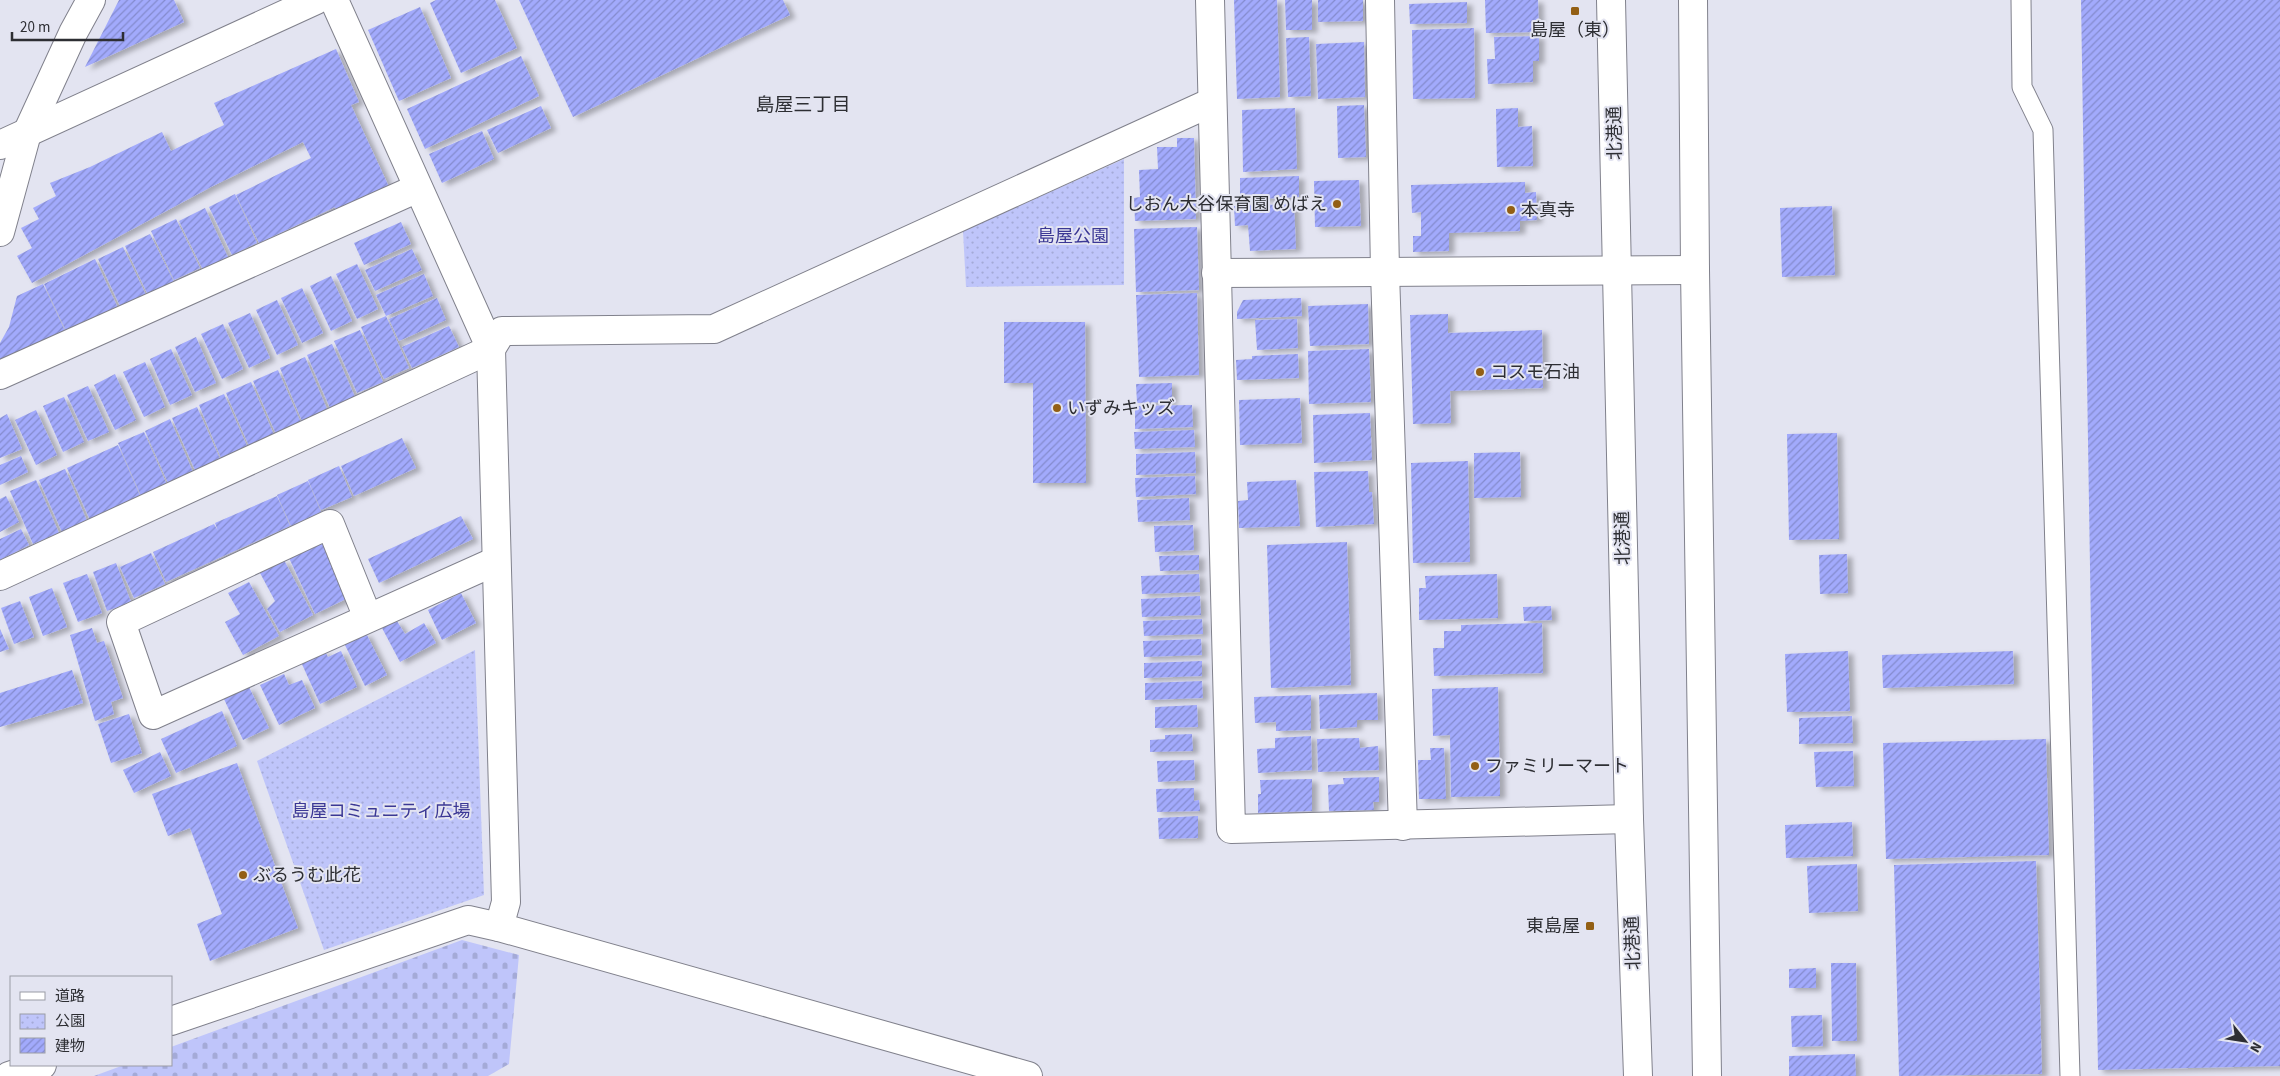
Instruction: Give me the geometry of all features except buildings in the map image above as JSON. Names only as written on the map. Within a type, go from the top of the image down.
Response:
[{"type":"street","points":[[0,232],[27,133],[90,0]]},
{"type":"street","points":[[0,145],[316,0]]},
{"type":"street","points":[[334,0],[491,349],[506,902],[499,927]]},
{"type":"street","points":[[1210,0],[1231,830],[1629,819]]},
{"type":"street","points":[[1380,0],[1385,272],[1403,826]]},
{"type":"street","name":"北港通","points":[[1611,0],[1629,819],[1638,1076]]},
{"type":"street","points":[[1693,0],[1695,270],[1707,1076]]},
{"type":"street","points":[[0,576],[491,349],[502,330],[714,329],[1212,102]]},
{"type":"street","points":[[0,375],[418,188]]},
{"type":"street","points":[[1216,273],[1695,270]]},
{"type":"street","points":[[368,618],[330,524],[121,622],[153,715],[496,561]]},
{"type":"street","points":[[172,1021],[468,920],[499,927],[1028,1076]]},
{"type":"street","points":[[9,1076],[39,1066]]},
{"type":"lane","points":[[2021,0],[2022,87],[2043,130],[2070,1076]]},
{"type":"green space","name":"島屋公園","points":[[1124,159],[1124,285],[966,287],[963,231]]},
{"type":"green space","name":"島屋コミュニティ広場","points":[[475,650],[484,895],[324,950],[257,761]]},
{"type":"green space","points":[[462,940],[519,955],[509,1064],[488,1076],[94,1076],[121,1066],[172,1066],[172,1047]]},
{"type":"place","name":"島屋（東）","points":[[1575,11]]},
{"type":"place","name":"しおん大谷保育園 めばえ","points":[[1337,204]]},
{"type":"place","name":"本真寺","points":[[1511,210]]},
{"type":"place","name":"コスモ石油","points":[[1480,372]]},
{"type":"place","name":"いずみキッズ","points":[[1057,408]]},
{"type":"place","name":"ファミリーマート","points":[[1475,766]]},
{"type":"place","name":"ぶるうむ此花","points":[[243,875]]},
{"type":"place","name":"東島屋","points":[[1590,926]]},
{"type":"district","name":"島屋三丁目","points":[[803,105]]}]
